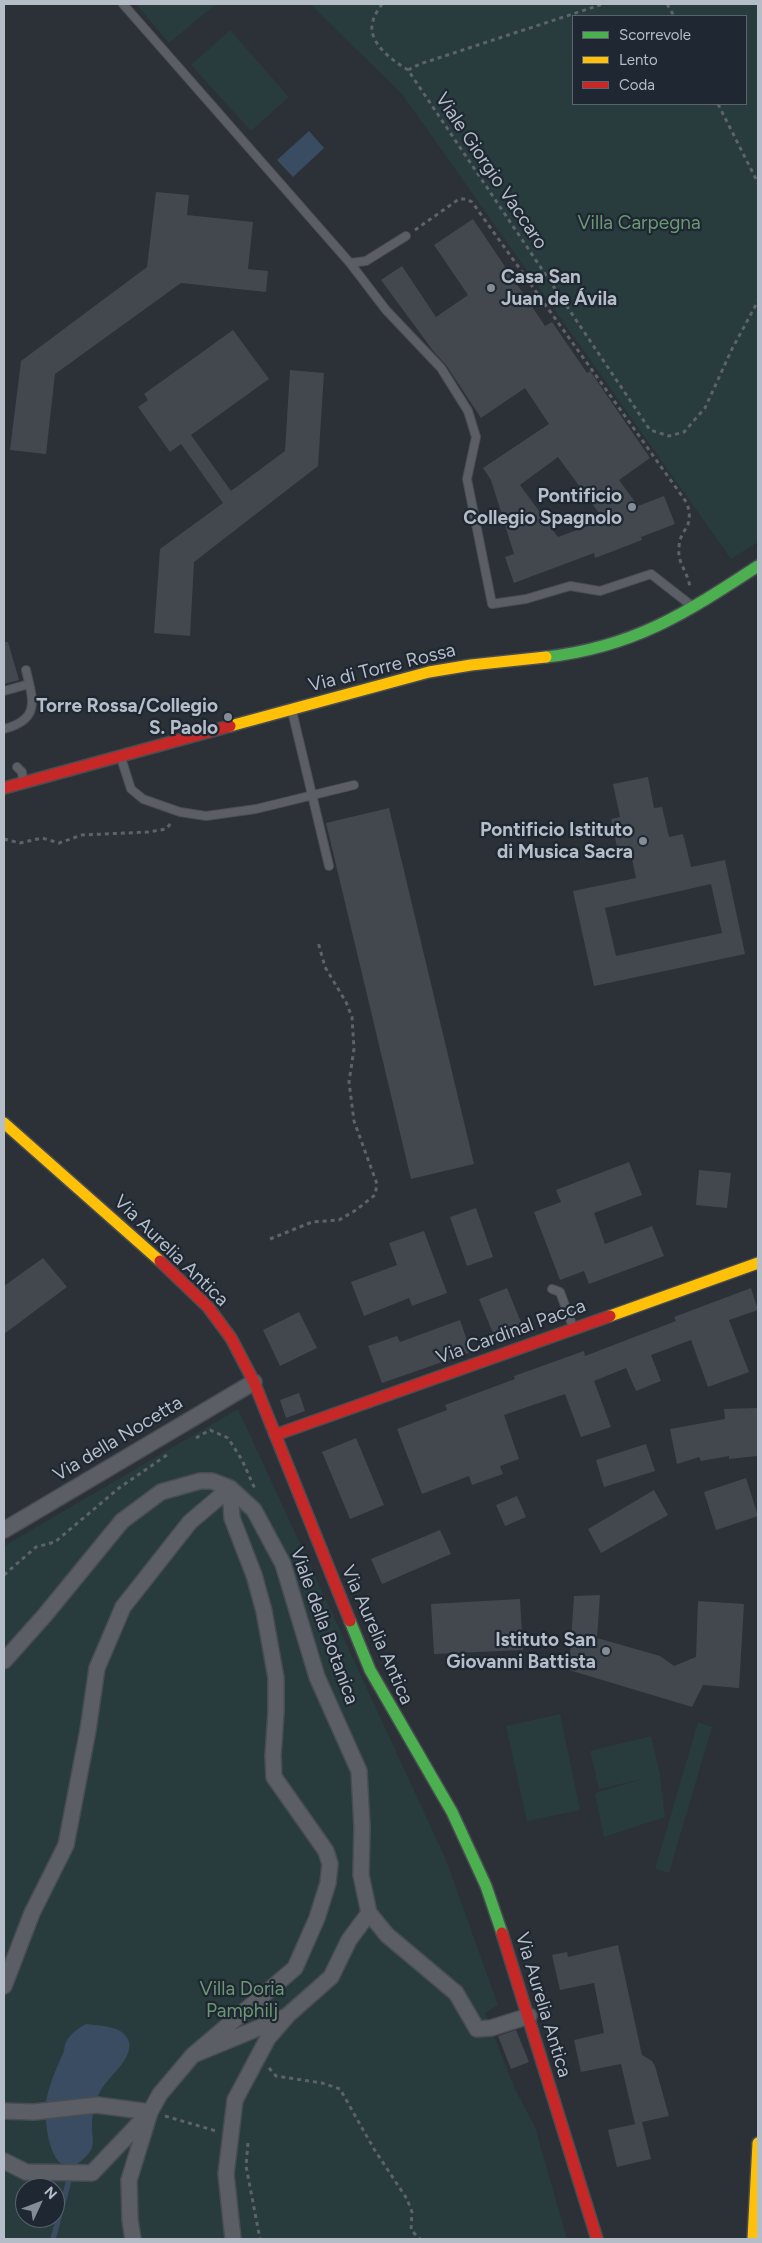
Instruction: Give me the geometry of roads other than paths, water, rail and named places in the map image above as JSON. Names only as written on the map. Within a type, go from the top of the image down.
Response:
[{"type":"street","name":"Via di Torre Rossa","points":[[4,788],[446,668],[597,649],[647,630],[697,605],[758,566]]},
{"type":"street","name":"Via Aurelia Antica","points":[[4,1123],[150,1252],[208,1307],[231,1338],[254,1382],[370,1670],[395,1717],[452,1812],[475,1860],[496,1913],[597,2239]]},
{"type":"street","name":"Via Cardinal Pacca","points":[[275,1435],[758,1263]]},
{"type":"street","name":"Via della Nocetta","points":[[4,1530],[254,1382]]},
{"type":"street","points":[[4,1661],[56,1602],[122,1521],[161,1492],[200,1481],[212,1481],[230,1488]]},
{"type":"street","points":[[4,1986],[32,1913],[66,1845],[88,1730],[97,1668],[123,1606],[190,1522],[230,1488]]},
{"type":"street","points":[[133,2239],[130,2220],[129,2180],[150,2112],[160,2094],[193,2055],[294,1968],[317,1918],[328,1883],[330,1864],[322,1844],[274,1777],[272,1756],[276,1712],[276,1678],[264,1611],[254,1575],[232,1518],[230,1488]]},
{"type":"street","name":"Viale della Botanica","points":[[230,1488],[248,1504],[284,1564],[317,1677],[359,1771],[362,1827],[361,1875],[369,1913]]},
{"type":"street","points":[[233,2239],[226,2174],[235,2100],[268,2038],[288,2015],[331,1977],[349,1940],[369,1913],[387,1935],[456,1993],[478,2029],[492,2028],[529,2016]]},
{"type":"street","points":[[193,2055],[288,2015]]},
{"type":"street","points":[[4,2111],[34,2112],[98,2105],[150,2112]]},
{"type":"street","points":[[4,2161],[26,2172],[92,2173],[150,2112]]},
{"type":"street","points":[[753,2239],[758,2143]]},
{"type":"lane","points":[[123,4],[350,263],[386,310],[441,368],[468,411],[476,437],[467,479],[492,604],[526,600],[570,586],[600,591],[651,574],[697,605]]},
{"type":"lane","points":[[350,263],[366,261],[406,236]]},
{"type":"lane","points":[[4,728],[19,724],[29,713],[34,702],[26,670]]},
{"type":"lane","points":[[4,691],[29,684]]},
{"type":"lane","points":[[291,709],[329,866]]},
{"type":"lane","points":[[120,755],[128,782],[135,794],[153,804],[180,812],[206,816],[256,809],[354,784]]},
{"type":"lane","points":[[17,767],[22,772],[24,782]]},
{"type":"lane","points":[[552,1288],[560,1292],[573,1329]]},
{"type":"water","points":[[309,131],[324,148],[293,177],[277,160]]},
{"type":"water","points":[[86,2024],[117,2029],[126,2036],[129,2048],[124,2061],[104,2085],[97,2097],[93,2115],[93,2143],[90,2151],[81,2161],[71,2166],[62,2165],[56,2158],[48,2135],[45,2110],[47,2095],[68,2038]]},
{"type":"waterway","points":[[53,2239],[71,2173]]},
{"type":"place","name":"Casa San Juan de Ávila","points":[[491,288]]},
{"type":"place","name":"Pontificio Collegio Spagnolo","points":[[632,507]]},
{"type":"place","name":"Torre Rossa/Collegio S. Paolo","points":[[228,717]]},
{"type":"place","name":"Pontificio Istituto di Musica Sacra","points":[[643,841]]},
{"type":"place","name":"Istituto San Giovanni Battista","points":[[606,1651]]},
{"type":"park label","name":"Villa Carpegna","points":[[639,223]]},
{"type":"park label","name":"Villa Doria Pamphilj","points":[[242,2000]]}]
